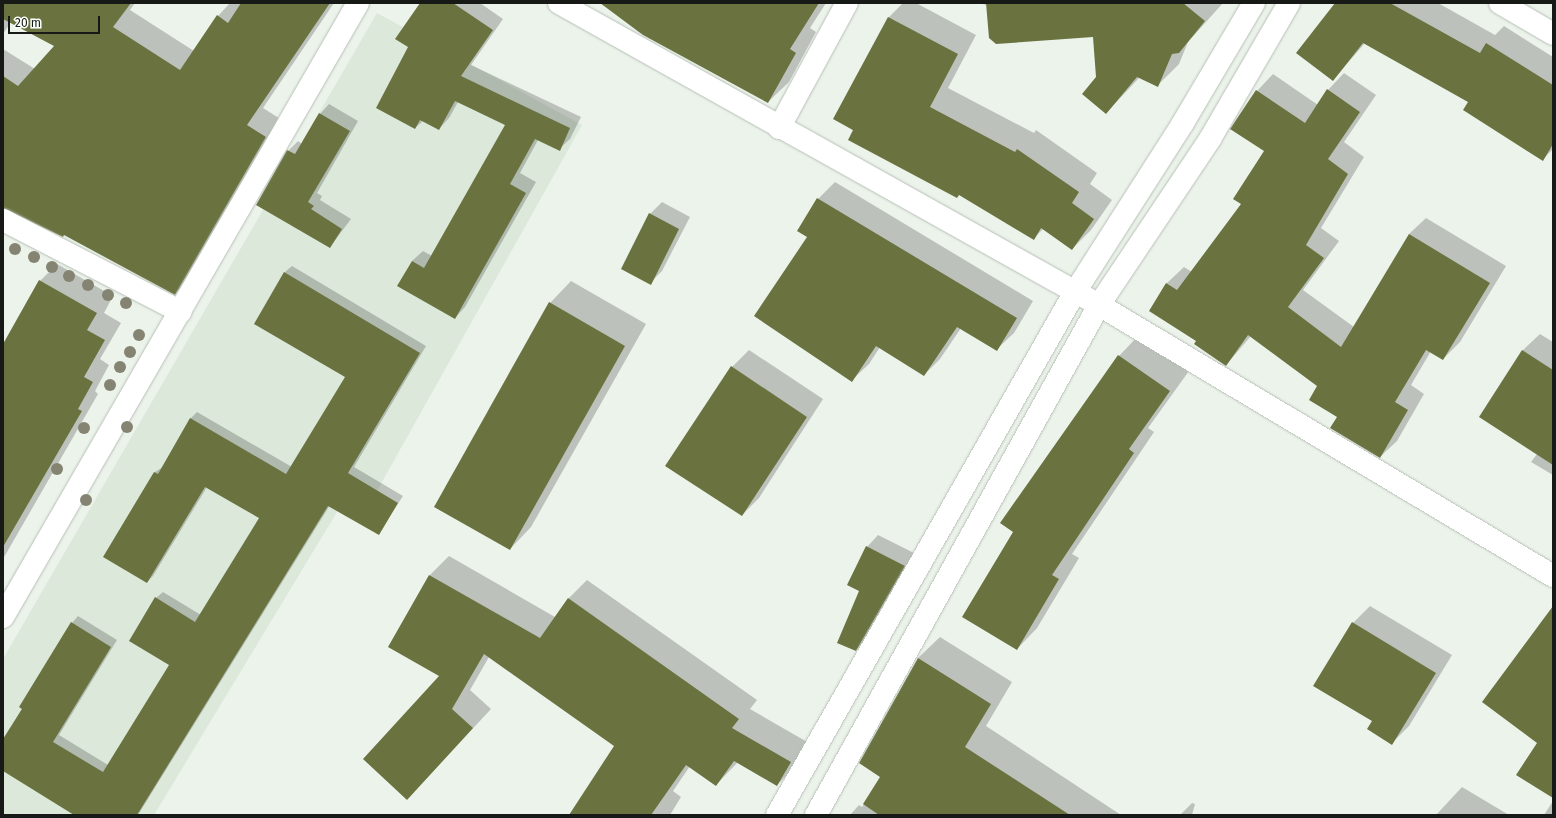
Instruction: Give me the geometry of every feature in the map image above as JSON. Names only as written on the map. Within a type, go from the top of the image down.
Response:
[{"type":"street","points":[[3,617],[181,312],[358,3]]},
{"type":"street","points":[[559,3],[780,128],[1099,305],[1553,576]]},
{"type":"street","points":[[780,128],[847,3]]},
{"type":"street","points":[[777,815],[1075,292],[1183,123],[1254,3]]},
{"type":"street","points":[[816,815],[1099,305],[1210,139],[1289,3]]},
{"type":"street","points":[[1500,3],[1553,34]]},
{"type":"street","points":[[3,220],[181,312]]},
{"type":"shaded area","points":[[377,13],[582,125],[364,514],[343,502],[154,815],[3,815],[3,659]]},
{"type":"building","points":[[3,3],[131,3],[113,27],[180,70],[217,15],[228,23],[241,3],[330,3],[247,125],[266,137],[175,295],[64,235],[63,237],[3,208],[3,76],[18,86],[54,46],[3,19]]},
{"type":"building","points":[[420,3],[453,3],[493,30],[461,76],[570,128],[560,151],[535,139],[510,184],[526,193],[455,319],[397,286],[412,261],[424,268],[505,125],[455,101],[439,130],[420,120],[415,129],[376,108],[408,47],[395,39]]},
{"type":"building","points":[[600,3],[819,3],[790,49],[796,53],[768,103],[643,35]]},
{"type":"building","points":[[986,3],[1183,3],[1205,21],[1179,53],[1172,54],[1158,87],[1137,77],[1106,114],[1082,94],[1096,77],[1093,37],[996,44],[989,38]]},
{"type":"building","points":[[1335,3],[1390,3],[1480,53],[1486,43],[1553,85],[1553,144],[1543,161],[1463,110],[1468,102],[1363,43],[1333,81],[1296,53]]},
{"type":"building","points":[[888,17],[958,54],[930,107],[1015,152],[1017,149],[1079,192],[1072,203],[1094,219],[1072,250],[1041,228],[1034,240],[959,195],[957,198],[848,140],[853,130],[833,119]]},
{"type":"building","points":[[1327,89],[1360,112],[1328,159],[1348,174],[1306,245],[1324,258],[1288,307],[1341,347],[1409,234],[1490,283],[1443,360],[1426,350],[1395,402],[1408,410],[1380,458],[1330,428],[1337,417],[1309,400],[1317,386],[1248,335],[1226,366],[1194,344],[1196,341],[1149,311],[1166,283],[1177,290],[1241,204],[1233,199],[1264,151],[1230,129],[1256,90],[1305,123]]},
{"type":"building","points":[[319,113],[350,131],[308,202],[314,206],[311,209],[342,229],[330,248],[256,205],[287,150],[295,154]]},
{"type":"building","points":[[817,198],[1017,318],[997,351],[957,327],[924,376],[876,346],[852,382],[754,316],[807,237],[797,231]]},
{"type":"building","points":[[649,213],[679,229],[651,285],[621,269]]},
{"type":"building","points":[[284,272],[420,353],[348,473],[398,503],[379,535],[328,506],[137,815],[74,815],[3,771],[3,739],[22,709],[19,707],[71,622],[111,647],[53,742],[103,772],[169,665],[129,641],[155,597],[195,622],[259,518],[205,487],[147,583],[103,557],[154,472],[158,474],[190,418],[286,474],[345,377],[254,324]]},
{"type":"building","points":[[39,280],[97,313],[87,330],[105,340],[84,377],[93,382],[78,409],[82,411],[3,547],[3,344]]},
{"type":"building","points":[[549,302],[625,346],[510,550],[434,507]]},
{"type":"building","points":[[1522,350],[1553,370],[1553,465],[1479,417]]},
{"type":"building","points":[[1118,355],[1170,391],[1129,449],[1134,453],[1052,575],[1059,579],[1017,650],[962,617],[1013,532],[1000,523]]},
{"type":"building","points":[[731,366],[807,417],[742,516],[665,466]]},
{"type":"building","points":[[866,546],[905,566],[856,651],[837,643],[859,591],[847,585]]},
{"type":"building","points":[[429,575],[540,638],[568,598],[739,719],[732,728],[791,762],[777,786],[734,761],[716,786],[686,765],[651,815],[569,815],[614,746],[484,654],[452,709],[473,728],[407,800],[363,759],[439,676],[388,647]]},
{"type":"building","points":[[1553,606],[1553,798],[1516,775],[1537,743],[1482,702]]},
{"type":"building","points":[[1352,622],[1436,673],[1392,745],[1367,729],[1372,721],[1313,686]]},
{"type":"building","points":[[918,658],[991,704],[965,747],[1070,815],[879,815],[863,804],[880,777],[859,763]]}]
